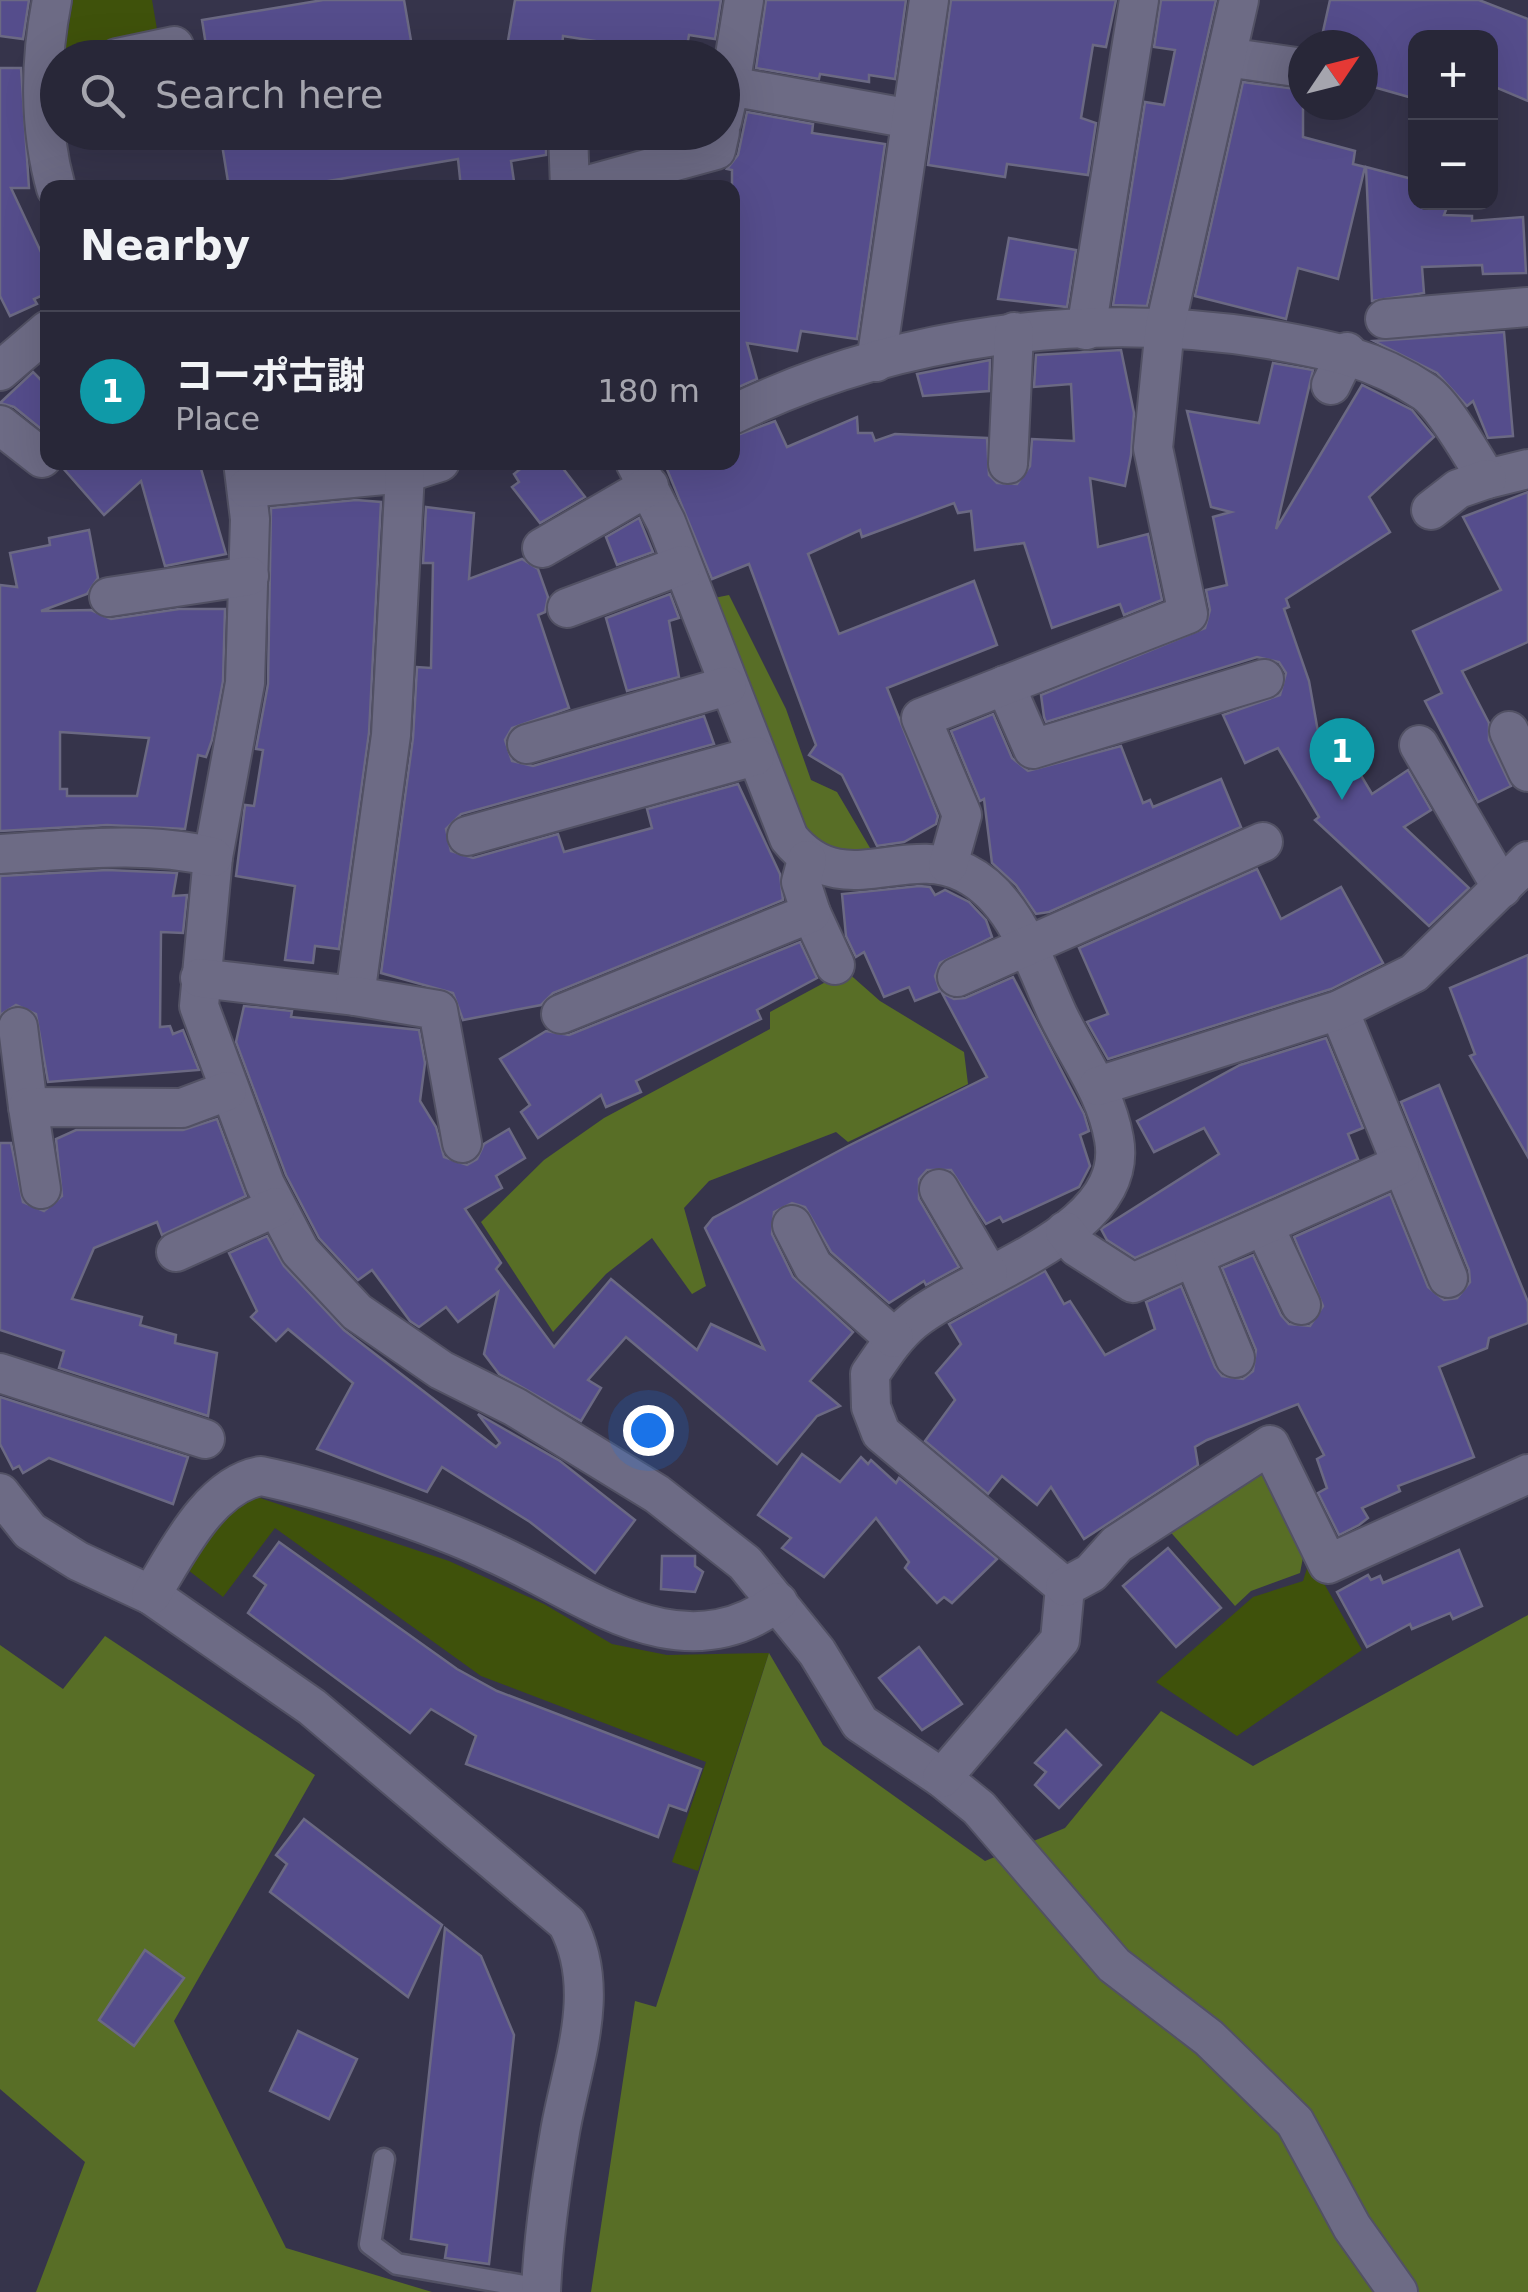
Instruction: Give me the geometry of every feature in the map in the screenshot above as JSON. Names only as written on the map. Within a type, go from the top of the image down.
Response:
[{"type":"street","points":[[51,40],[52,0]]},
{"type":"street","points":[[737,40],[744,0]]},
{"type":"street","points":[[876,362],[928,0]]},
{"type":"street","points":[[1086,330],[1139,0]]},
{"type":"street","points":[[948,865],[962,815],[920,718],[1188,614],[1153,448],[1165,327],[1239,0]]},
{"type":"street","points":[[1226,57],[1288,66]]},
{"type":"street","points":[[740,104],[911,119]]},
{"type":"street","points":[[51,150],[55,180]]},
{"type":"street","points":[[570,150],[573,180]]},
{"type":"street","points":[[628,180],[716,150]]},
{"type":"street","points":[[1385,318],[1528,307]]},
{"type":"street","points":[[740,411],[788,387],[876,362],[1014,332],[1189,326],[1428,394],[1487,478]]},
{"type":"street","points":[[1008,464],[1014,332]]},
{"type":"street","points":[[0,371],[40,337]]},
{"type":"street","points":[[0,424],[40,456]]},
{"type":"street","points":[[372,470],[245,475],[249,576],[245,683],[213,857],[200,978],[203,1028],[276,1206],[300,1251],[357,1312],[440,1370],[515,1407],[656,1494],[746,1562],[816,1652],[860,1723],[887,1746],[942,1778],[1011,1842],[1114,1965],[1209,2038],[1295,2122],[1352,2227],[1398,2292]]},
{"type":"street","points":[[355,996],[423,470]]},
{"type":"street","points":[[1431,510],[1458,489],[1487,478],[1527,473]]},
{"type":"street","points":[[542,548],[642,474],[682,565],[789,838],[807,860],[832,870],[948,865],[980,880],[998,897],[1098,1086],[1116,1144],[1113,1174],[1102,1200],[1066,1231],[988,1273],[914,1320],[894,1338],[870,1374],[871,1407],[881,1433],[1066,1588]]},
{"type":"street","points":[[566,608],[682,565]]},
{"type":"street","points":[[109,596],[249,576]]},
{"type":"street","points":[[1005,686],[1033,749],[1264,679]]},
{"type":"street","points":[[527,744],[727,686]]},
{"type":"street","points":[[1509,731],[1528,772]]},
{"type":"street","points":[[1098,1086],[1339,1010],[1414,973],[1515,874],[1419,744]]},
{"type":"street","points":[[467,836],[755,756]]},
{"type":"street","points":[[958,978],[1263,842]]},
{"type":"street","points":[[0,854],[136,847],[184,850],[213,857]]},
{"type":"street","points":[[807,860],[800,882],[836,965]]},
{"type":"street","points":[[561,1014],[811,913]]},
{"type":"street","points":[[200,978],[438,1010],[462,1143]]},
{"type":"street","points":[[1339,1010],[1448,1278]]},
{"type":"street","points":[[18,1027],[40,1188]]},
{"type":"street","points":[[28,1106],[182,1108],[227,1090]]},
{"type":"street","points":[[1066,1231],[1077,1247],[1133,1283],[1400,1165]]},
{"type":"street","points":[[939,1190],[988,1273]]},
{"type":"street","points":[[176,1252],[276,1206]]},
{"type":"street","points":[[792,1224],[813,1266],[894,1338]]},
{"type":"street","points":[[1264,1226],[1301,1306]]},
{"type":"street","points":[[1194,1258],[1235,1358]]},
{"type":"street","points":[[0,1373],[205,1439]]},
{"type":"street","points":[[1066,1588],[1091,1573],[1117,1544],[1265,1432],[1328,1564],[1528,1474]]},
{"type":"street","points":[[151,1595],[214,1502],[244,1478],[261,1476],[454,1536],[496,1553],[623,1620],[656,1628],[716,1628],[763,1613],[778,1602]]},
{"type":"street","points":[[0,1493],[30,1531],[78,1561],[151,1595],[312,1707],[567,1923],[581,1959],[582,2042],[560,2131],[541,2290]]},
{"type":"street","points":[[942,1778],[1060,1640],[1066,1588]]},
{"type":"lane","points":[[384,2159],[370,2244],[397,2264],[541,2290]]},
{"type":"green space","points":[[73,0],[152,0],[159,40],[67,40]]},
{"type":"green space","points":[[729,595],[786,709],[811,780],[837,792],[873,853],[819,852],[788,809],[709,599]]},
{"type":"green space","points":[[846,971],[880,1001],[964,1052],[968,1084],[848,1142],[836,1132],[709,1181],[684,1208],[706,1286],[692,1294],[652,1238],[606,1274],[553,1332],[481,1222],[544,1160],[604,1118],[770,1029],[770,1012]]},
{"type":"green space","points":[[1250,1468],[1265,1475],[1305,1547],[1300,1573],[1251,1591],[1235,1606],[1167,1528]]},
{"type":"green space","points":[[254,1496],[449,1561],[544,1604],[612,1644],[667,1655],[769,1653],[698,1871],[672,1862],[706,1762],[481,1676],[275,1528],[223,1597],[188,1570],[225,1515]]},
{"type":"green space","points":[[1310,1559],[1362,1650],[1237,1736],[1156,1682],[1253,1597],[1303,1581]]},
{"type":"green space","points":[[1528,1615],[1528,2292],[591,2292],[635,2001],[656,2007],[769,1653],[823,1745],[985,1861],[1065,1828],[1161,1711],[1253,1766]]},
{"type":"green space","points":[[105,1636],[315,1775],[174,2021],[286,2248],[432,2292],[36,2292],[85,2162],[0,2089],[0,1645],[63,1689]]},
{"type":"building","points":[[0,0],[29,0],[23,39],[0,36]]},
{"type":"building","points":[[323,0],[404,0],[411,40],[205,40],[202,20]]},
{"type":"building","points":[[515,0],[721,0],[715,39],[689,35],[688,40],[588,40],[563,36],[563,40],[508,40]]},
{"type":"building","points":[[766,0],[906,0],[895,79],[869,75],[869,82],[820,74],[819,79],[756,68]]},
{"type":"building","points":[[951,0],[1116,0],[1106,47],[1093,45],[1081,118],[1096,123],[1088,175],[1007,164],[1005,177],[928,165]]},
{"type":"building","points":[[1161,0],[1216,0],[1147,306],[1113,305],[1145,102],[1164,105],[1175,50],[1154,47]]},
{"type":"building","points":[[1330,0],[1479,0],[1528,19],[1528,101],[1498,88],[1498,30],[1408,30],[1408,97],[1378,88],[1378,30],[1323,30]]},
{"type":"building","points":[[0,68],[21,68],[29,188],[11,188],[40,250],[40,296],[34,299],[37,304],[10,316],[0,296]]},
{"type":"building","points":[[1243,82],[1288,88],[1288,120],[1303,120],[1303,137],[1355,151],[1353,164],[1365,167],[1338,279],[1298,268],[1286,319],[1195,296]]},
{"type":"building","points":[[747,112],[813,124],[812,133],[885,144],[857,339],[801,331],[797,351],[747,343],[757,379],[740,386],[740,180],[732,180],[732,170],[727,169],[740,145]]},
{"type":"building","points":[[223,150],[546,150],[546,155],[511,161],[514,180],[460,180],[458,159],[334,180],[228,180]]},
{"type":"building","points":[[1366,167],[1408,178],[1408,210],[1446,210],[1444,215],[1472,216],[1472,221],[1523,217],[1526,273],[1483,274],[1482,265],[1422,267],[1424,293],[1372,301]]},
{"type":"building","points":[[1009,238],[1076,250],[1067,307],[998,299]]},
{"type":"building","points":[[1504,332],[1513,436],[1488,438],[1473,401],[1467,406],[1437,373],[1374,341]]},
{"type":"building","points":[[1121,350],[1134,413],[1131,455],[1125,486],[1090,478],[1098,547],[1148,534],[1162,600],[1124,615],[1120,604],[1052,628],[1024,543],[975,550],[971,511],[958,513],[954,503],[862,537],[860,530],[808,554],[839,634],[974,581],[997,645],[887,688],[938,816],[936,824],[904,842],[877,846],[842,775],[809,755],[816,745],[749,564],[712,579],[667,470],[740,470],[740,434],[775,421],[787,447],[857,417],[858,433],[872,433],[875,441],[895,434],[987,438],[989,475],[997,483],[1017,484],[1030,466],[1032,439],[1074,441],[1071,384],[1034,387],[1036,355]]},
{"type":"building","points":[[990,360],[989,391],[923,396],[917,374]]},
{"type":"building","points":[[1273,363],[1313,370],[1276,529],[1362,385],[1412,410],[1434,437],[1369,497],[1390,532],[1286,599],[1289,607],[1284,609],[1309,681],[1320,743],[1337,735],[1372,794],[1408,770],[1431,810],[1404,827],[1469,888],[1429,926],[1315,820],[1319,817],[1278,748],[1245,763],[1223,715],[1280,695],[1286,673],[1279,662],[1257,657],[1046,722],[1044,717],[1041,695],[1205,628],[1210,610],[1206,590],[1227,585],[1213,517],[1231,512],[1211,507],[1187,411],[1259,423]]},
{"type":"building","points":[[33,372],[40,379],[40,428],[14,407],[0,403]]},
{"type":"building","points":[[65,470],[201,470],[226,554],[165,566],[141,481],[104,515]]},
{"type":"building","points":[[519,470],[564,470],[585,497],[540,523],[512,487],[519,482],[514,474]]},
{"type":"building","points":[[1528,492],[1528,642],[1462,671],[1489,723],[1489,740],[1511,786],[1478,802],[1425,701],[1442,693],[1413,631],[1501,590],[1463,517]]},
{"type":"building","points":[[356,500],[381,502],[369,733],[339,949],[315,946],[313,963],[285,960],[295,886],[236,876],[245,805],[254,806],[263,750],[256,749],[268,684],[271,508]]},
{"type":"building","points":[[426,507],[474,513],[469,579],[522,559],[538,569],[548,597],[545,612],[538,615],[569,708],[512,728],[505,740],[512,761],[533,766],[704,716],[714,744],[461,814],[446,829],[451,851],[473,858],[558,834],[564,852],[652,828],[647,809],[738,784],[780,874],[783,900],[553,993],[541,1005],[463,1020],[453,993],[381,973],[413,738],[417,667],[431,668],[433,563],[423,563]]},
{"type":"building","points":[[639,518],[653,552],[617,565],[606,537]]},
{"type":"building","points":[[89,530],[98,578],[87,594],[41,611],[91,610],[111,619],[179,609],[225,609],[223,681],[212,740],[206,757],[198,755],[185,829],[107,825],[0,831],[0,585],[17,587],[10,553],[50,545],[49,538]],"holes":[[[60,732],[149,738],[137,796],[67,796],[67,789],[60,789]]]},
{"type":"building","points":[[670,594],[679,618],[669,621],[679,677],[627,691],[606,618]]},
{"type":"building","points":[[993,714],[1012,758],[1028,771],[1121,746],[1143,803],[1150,800],[1153,807],[1221,779],[1241,827],[1049,912],[1036,914],[1016,885],[992,863],[984,799],[980,801],[951,731]]},
{"type":"building","points":[[1257,869],[1281,919],[1341,887],[1383,963],[1331,989],[1108,1059],[1087,1022],[1108,1014],[1079,948]]},
{"type":"building","points":[[107,870],[177,873],[173,896],[187,895],[183,933],[161,932],[160,1027],[170,1026],[173,1034],[183,1030],[199,1070],[48,1082],[36,1014],[16,1005],[0,1015],[0,876]]},
{"type":"building","points":[[930,887],[935,895],[945,890],[969,902],[986,920],[992,937],[940,963],[935,976],[940,991],[915,1001],[909,987],[884,997],[864,952],[856,957],[846,936],[842,894]]},
{"type":"building","points":[[800,942],[817,978],[757,1010],[761,1019],[636,1081],[641,1092],[606,1107],[601,1095],[538,1138],[521,1112],[530,1105],[500,1059],[546,1031],[569,1035]]},
{"type":"building","points":[[1528,955],[1528,1157],[1470,1056],[1475,1054],[1450,988]]},
{"type":"building","points":[[1013,977],[1084,1114],[1089,1131],[1080,1135],[1090,1166],[1079,1187],[1003,1222],[1000,1217],[986,1224],[951,1170],[927,1170],[919,1179],[919,1199],[959,1267],[926,1285],[924,1281],[889,1303],[831,1252],[805,1207],[792,1203],[774,1212],[772,1234],[793,1277],[853,1332],[810,1381],[840,1406],[817,1416],[777,1464],[626,1337],[588,1380],[601,1388],[581,1421],[499,1374],[484,1354],[498,1292],[458,1322],[446,1307],[419,1327],[410,1321],[372,1270],[358,1280],[319,1238],[286,1175],[236,1042],[244,1006],[292,1011],[291,1017],[419,1030],[425,1063],[420,1101],[436,1127],[444,1157],[467,1165],[477,1159],[484,1144],[509,1129],[525,1158],[496,1176],[502,1188],[465,1209],[501,1263],[496,1269],[554,1347],[611,1279],[697,1350],[711,1324],[764,1349],[705,1228],[713,1218],[987,1077],[942,993],[954,999],[965,998]]},
{"type":"building","points":[[1326,1038],[1363,1128],[1348,1134],[1358,1159],[1135,1258],[1107,1240],[1101,1229],[1219,1154],[1204,1128],[1154,1152],[1137,1121],[1240,1065]]},
{"type":"building","points":[[1439,1085],[1528,1302],[1528,1323],[1489,1338],[1487,1348],[1439,1367],[1474,1457],[1398,1486],[1400,1491],[1362,1508],[1368,1518],[1339,1535],[1318,1493],[1327,1488],[1317,1459],[1324,1455],[1298,1404],[1195,1447],[1198,1465],[1084,1539],[1051,1487],[1037,1505],[1002,1476],[988,1494],[925,1441],[955,1400],[936,1373],[961,1344],[949,1324],[1045,1271],[1064,1304],[1070,1301],[1105,1355],[1155,1329],[1146,1302],[1181,1286],[1215,1367],[1222,1376],[1243,1379],[1253,1371],[1256,1350],[1222,1268],[1253,1255],[1281,1315],[1289,1324],[1310,1326],[1323,1306],[1294,1237],[1390,1194],[1428,1287],[1444,1300],[1457,1298],[1470,1282],[1469,1270],[1401,1102]]},
{"type":"building","points":[[217,1119],[246,1196],[162,1235],[157,1222],[94,1248],[72,1299],[142,1317],[140,1325],[176,1335],[175,1343],[217,1353],[208,1416],[59,1368],[64,1351],[0,1330],[0,1143],[11,1143],[23,1202],[44,1211],[62,1196],[56,1139],[76,1130],[183,1130]]},
{"type":"building","points":[[267,1236],[284,1266],[344,1330],[496,1447],[500,1443],[478,1414],[560,1461],[635,1520],[595,1573],[530,1522],[442,1467],[427,1492],[317,1449],[353,1383],[288,1329],[276,1341],[251,1317],[257,1311],[229,1253]]},
{"type":"building","points":[[0,1397],[188,1457],[173,1504],[49,1458],[23,1473],[19,1466],[13,1469],[0,1444]]},
{"type":"building","points":[[802,1454],[840,1482],[861,1457],[868,1464],[871,1460],[896,1483],[899,1478],[997,1559],[952,1603],[944,1597],[937,1603],[905,1568],[909,1562],[876,1518],[824,1577],[782,1548],[791,1538],[758,1515]]},
{"type":"building","points":[[279,1542],[457,1669],[497,1691],[701,1769],[686,1811],[669,1805],[658,1837],[466,1764],[476,1736],[431,1709],[410,1733],[248,1613],[266,1585],[254,1576]]},
{"type":"building","points":[[1168,1548],[1221,1608],[1176,1647],[1123,1586]]},
{"type":"building","points":[[1459,1550],[1482,1606],[1453,1619],[1450,1613],[1412,1629],[1410,1624],[1367,1647],[1337,1592],[1368,1575],[1371,1580],[1380,1576],[1383,1583]]},
{"type":"building","points":[[662,1556],[695,1556],[695,1566],[703,1572],[695,1592],[661,1589]]},
{"type":"building","points":[[919,1647],[962,1704],[922,1730],[879,1678]]},
{"type":"building","points":[[1066,1730],[1101,1765],[1059,1808],[1035,1785],[1046,1772],[1035,1763]]},
{"type":"building","points":[[304,1819],[442,1925],[408,1997],[270,1892],[287,1864],[276,1855]]},
{"type":"building","points":[[445,1928],[481,1956],[514,2035],[489,2264],[445,2258],[447,2245],[411,2239]]},
{"type":"building","points":[[145,1950],[184,1978],[134,2046],[99,2020]]},
{"type":"building","points":[[298,2031],[357,2059],[329,2119],[270,2091]]},
{"type":"place","name":"コーポ古謝","points":[[1342,800]]}]
